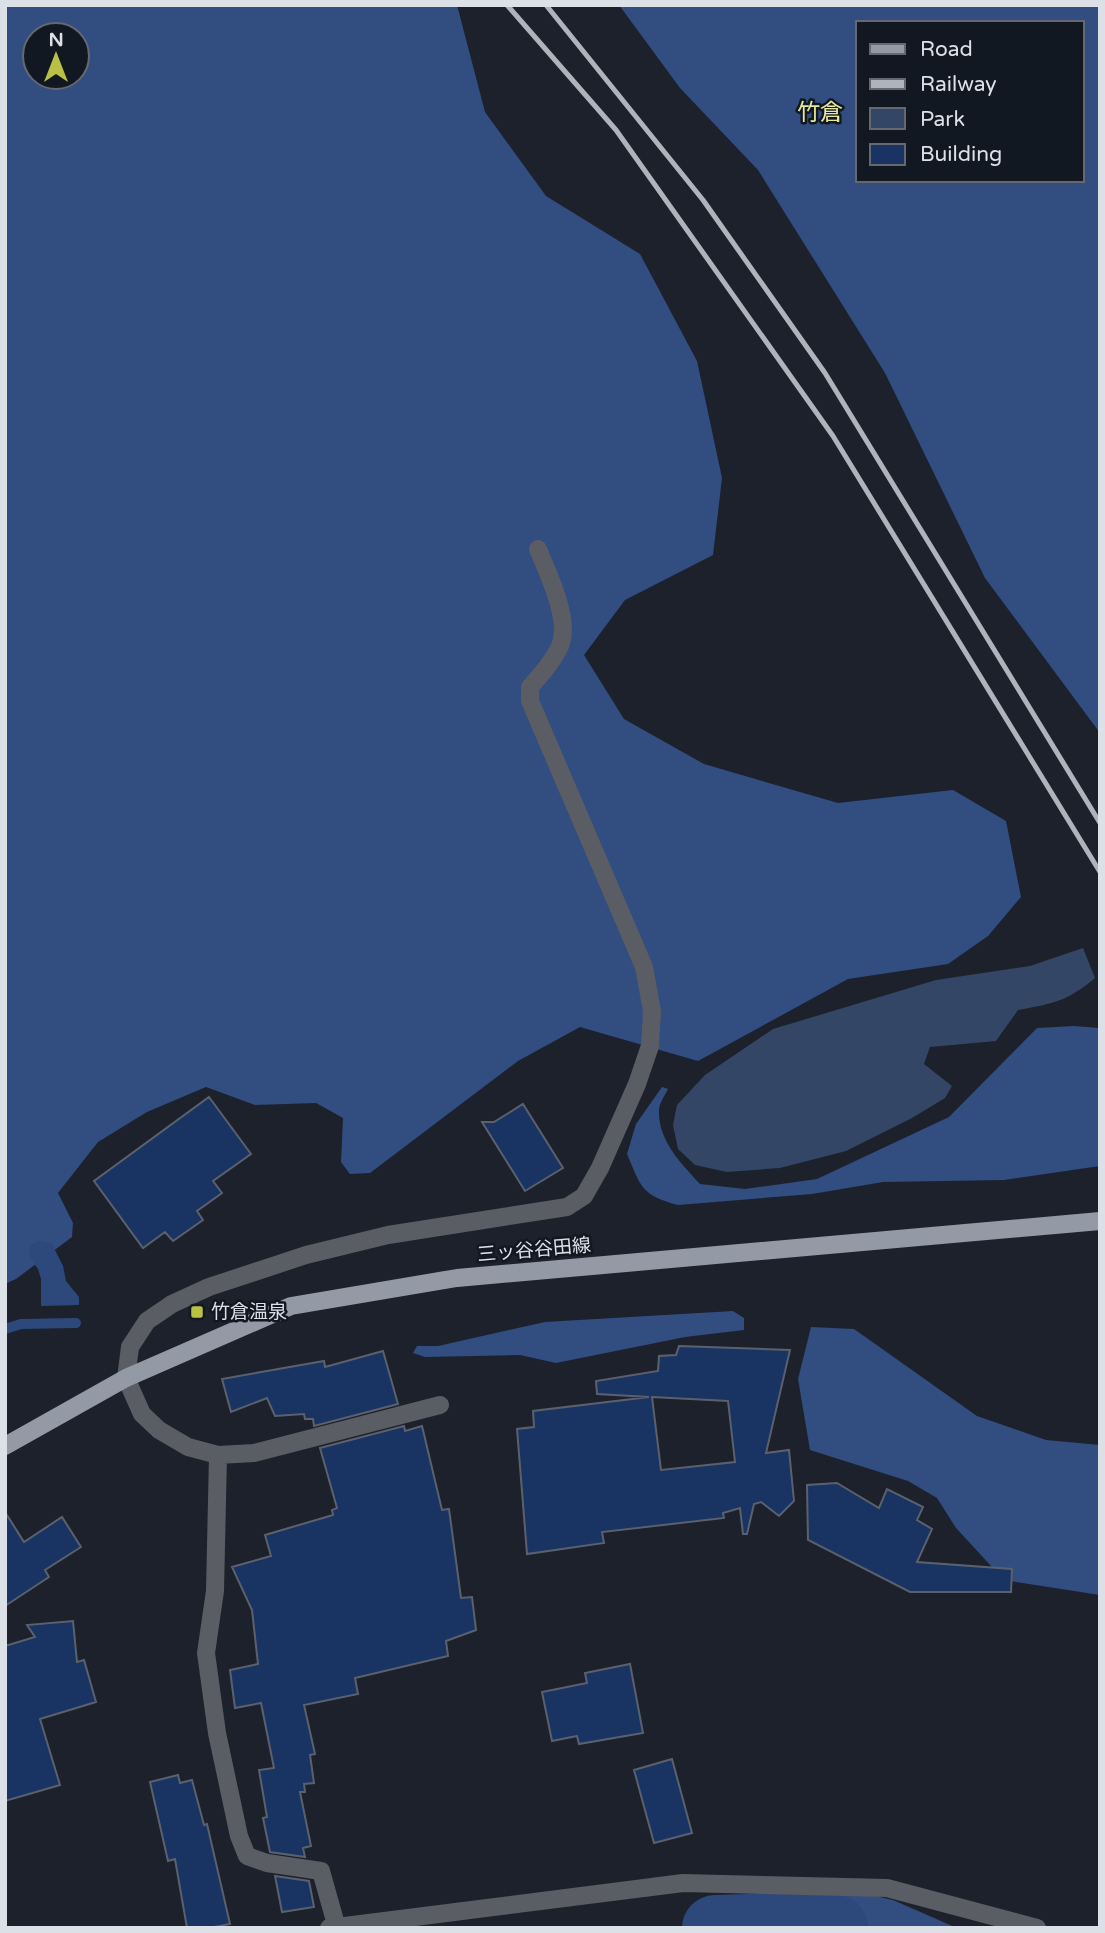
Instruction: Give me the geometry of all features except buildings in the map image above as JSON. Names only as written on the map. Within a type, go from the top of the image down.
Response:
[{"type":"main road","name":"三ッ谷谷田線","points":[[5,1446],[126,1378],[290,1306],[457,1278],[1100,1221]]},
{"type":"street","points":[[440,1405],[254,1453],[218,1455],[188,1447],[159,1430],[142,1414],[126,1378],[130,1347],[146,1321],[172,1304],[209,1287],[320,1251],[388,1235],[567,1207],[584,1196],[600,1168],[637,1084],[650,1046],[652,1011],[645,967],[530,701],[530,687],[561,644],[562,621],[555,593],[538,549]]},
{"type":"street","points":[[218,1455],[215,1591],[206,1653],[217,1732],[239,1836],[247,1856],[267,1863],[321,1871],[334,1927],[683,1883],[887,1888],[1037,1928]]},
{"type":"green space","points":[[1083,948],[1095,978],[1059,1000],[1018,1010],[996,1041],[930,1047],[924,1064],[952,1086],[945,1098],[846,1151],[780,1168],[727,1172],[695,1165],[678,1149],[673,1125],[677,1105],[705,1075],[773,1029],[936,980],[1030,966]]},
{"type":"shaded area","points":[[5,5],[457,5],[485,112],[546,196],[640,254],[697,361],[722,478],[713,555],[625,600],[584,655],[624,719],[704,764],[838,803],[953,790],[1006,821],[1021,897],[988,936],[948,964],[848,979],[698,1061],[580,1027],[518,1061],[370,1173],[350,1174],[341,1162],[343,1118],[316,1103],[255,1105],[206,1087],[147,1112],[98,1142],[58,1193],[73,1223],[72,1237],[16,1279],[5,1284]]},
{"type":"shaded area","points":[[619,5],[1100,5],[1100,733],[985,578],[885,373],[758,170],[680,88]]},
{"type":"shaded area","points":[[1037,1028],[1100,1028],[1100,1166],[1004,1180],[883,1182],[812,1194],[678,1205],[656,1197],[644,1188],[627,1154],[636,1124],[662,1087],[668,1089],[659,1108],[662,1132],[672,1151],[700,1184],[745,1189],[817,1179],[949,1117]]},
{"type":"shaded area","points":[[43,1241],[52,1244],[63,1266],[66,1281],[79,1297],[79,1305],[41,1306],[41,1279],[29,1256],[30,1246]]},
{"type":"shaded area","points":[[733,1311],[744,1318],[744,1330],[685,1337],[556,1363],[520,1355],[425,1357],[413,1353],[417,1346],[438,1346],[545,1322]]},
{"type":"shaded area","points":[[811,1327],[854,1329],[977,1416],[1046,1440],[1100,1445],[1100,1595],[1004,1580],[956,1528],[937,1498],[908,1481],[810,1450],[798,1379]]},
{"type":"shaded area","points":[[800,1879],[893,1900],[957,1928],[706,1928],[742,1903]]},
{"type":"waterway","points":[[5,1329],[21,1324],[76,1323]]},
{"type":"waterway","points":[[715,1928],[808,1925],[835,1928]]},
{"type":"railway","points":[[507,5],[616,130],[833,436],[1100,872]]},
{"type":"railway","points":[[546,5],[703,200],[825,373],[1100,823]]},
{"type":"place","name":"竹倉温泉","points":[[197,1312]]},
{"type":"district","name":"竹倉","points":[[820,113]]}]
